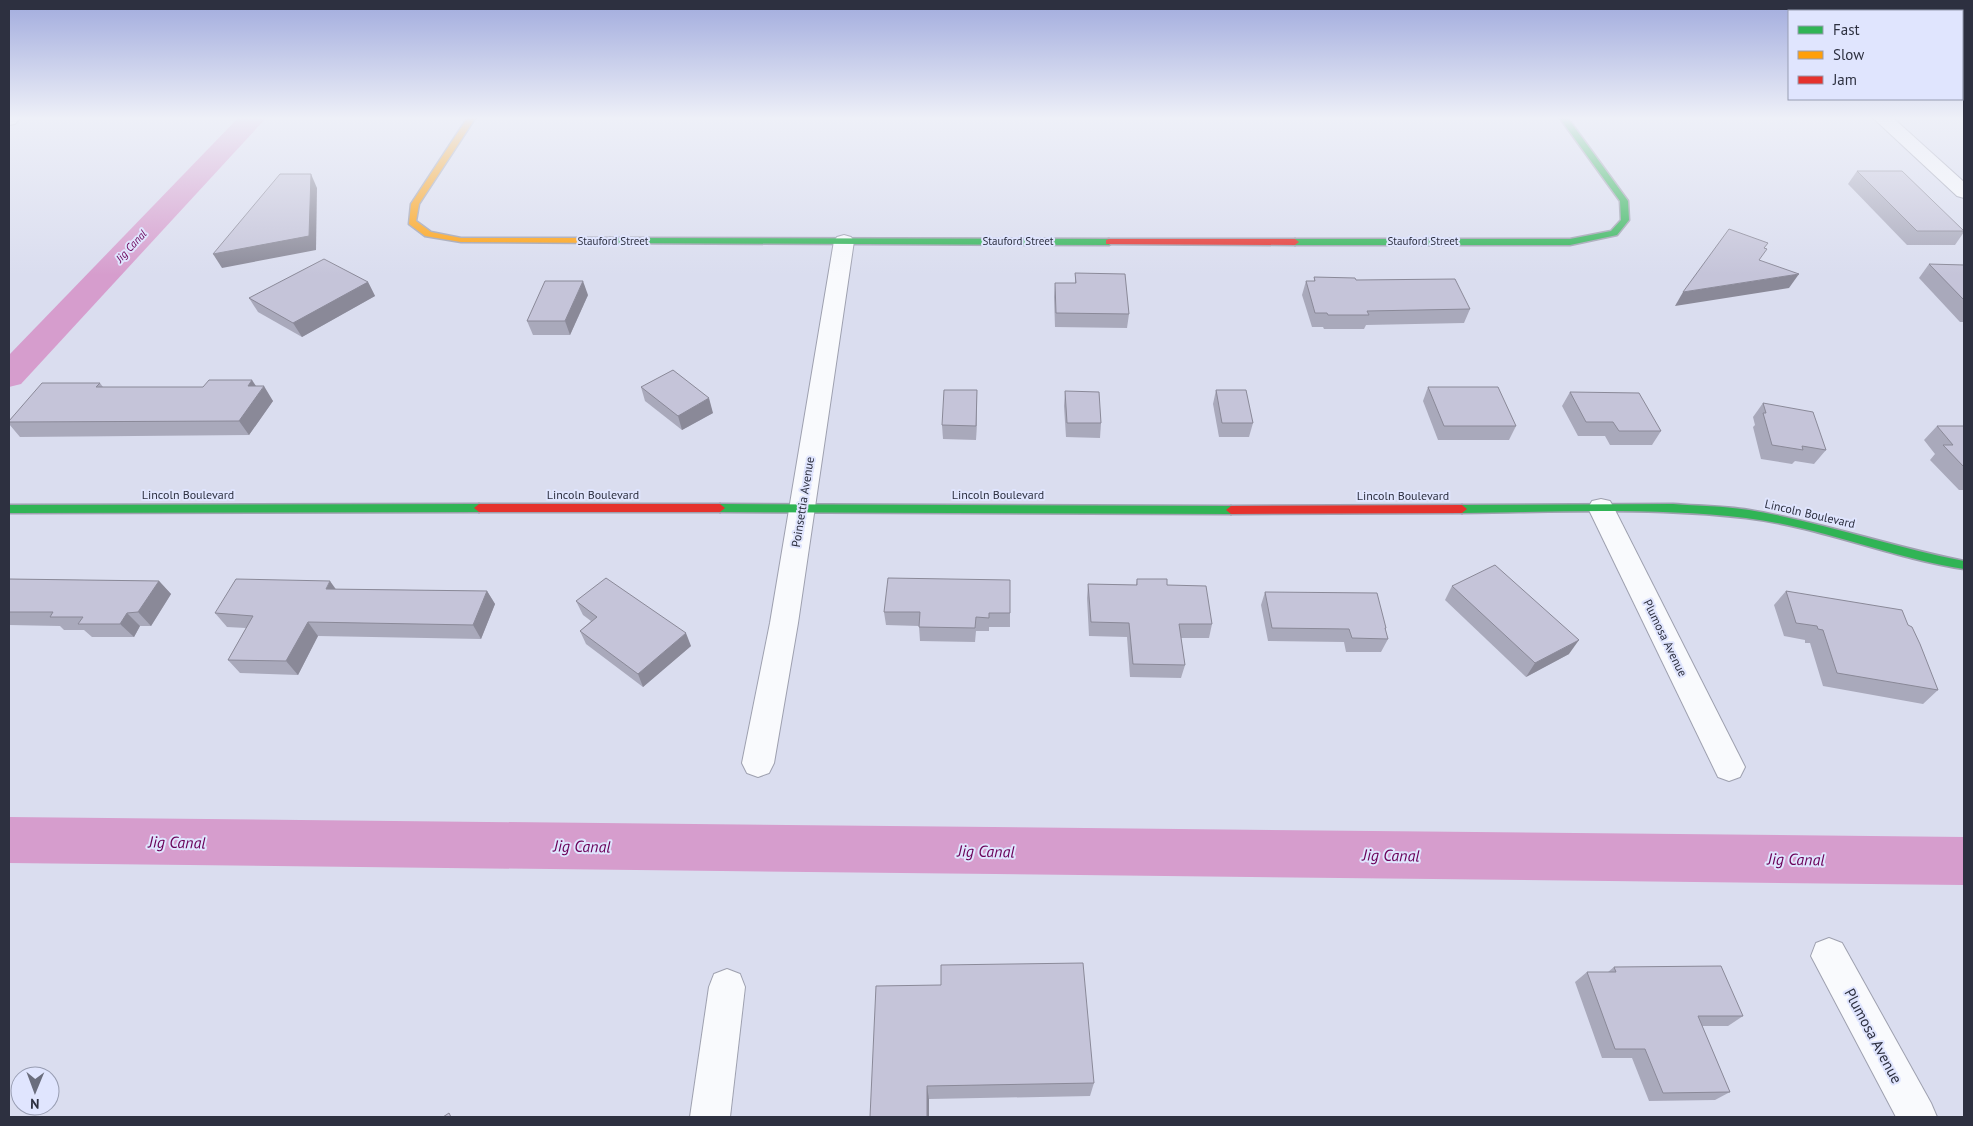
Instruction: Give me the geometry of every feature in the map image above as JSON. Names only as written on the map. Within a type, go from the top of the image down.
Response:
[{"type":"street","name":"Stauford Street","points":[[438,170],[415,204],[412,222],[428,234],[477,240],[1570,242],[1614,233],[1625,220],[1624,201],[1601,170]]},
{"type":"street","points":[[1939,170],[1964,192]]},
{"type":"street","name":"Poinsettia Avenue","points":[[758,763],[784,624],[844,241]]},
{"type":"street","name":"Lincoln Boulevard","points":[[9,509],[802,508],[1328,510],[1673,508],[1748,514],[1816,528],[1964,565]]},
{"type":"street","name":"Plumosa Avenue","points":[[1601,508],[1729,767]]},
{"type":"street","name":"Plumosa Avenue","points":[[1829,956],[1917,1117]]},
{"type":"street","points":[[710,1117],[727,987]]},
{"type":"building","points":[[1857,171],[1902,171],[1964,231],[1917,231]]},
{"type":"building","points":[[280,174],[311,174],[309,236],[213,254]]},
{"type":"building","points":[[1729,229],[1768,243],[1764,248],[1767,249],[1759,260],[1799,274],[1683,292]]},
{"type":"building","points":[[324,259],[368,282],[293,323],[249,298]]},
{"type":"building","points":[[1929,264],[1964,265],[1964,300]]},
{"type":"building","points":[[1075,273],[1125,274],[1129,314],[1056,313],[1055,283],[1076,283]]},
{"type":"building","points":[[1314,277],[1355,278],[1356,280],[1455,279],[1470,309],[1367,311],[1369,315],[1328,315],[1327,313],[1315,313],[1306,281],[1315,281]]},
{"type":"building","points":[[545,281],[583,281],[565,321],[527,321]]},
{"type":"building","points":[[673,370],[709,398],[678,416],[641,387]]},
{"type":"building","points":[[209,380],[252,380],[248,386],[264,386],[239,421],[9,422],[42,383],[100,383],[96,387],[203,387]]},
{"type":"building","points":[[1428,387],[1498,387],[1516,426],[1444,426]]},
{"type":"building","points":[[944,390],[977,390],[976,426],[942,425]]},
{"type":"building","points":[[1216,390],[1246,390],[1253,423],[1222,423]]},
{"type":"building","points":[[1065,391],[1099,392],[1101,423],[1067,423]]},
{"type":"building","points":[[1570,392],[1639,393],[1661,431],[1619,431],[1613,422],[1586,422]]},
{"type":"building","points":[[1763,403],[1813,412],[1826,450],[1802,446],[1803,450],[1772,445],[1763,413],[1766,413]]},
{"type":"building","points":[[1937,426],[1964,426],[1964,467],[1943,445],[1953,445]]},
{"type":"building","points":[[1495,565],[1579,640],[1535,663],[1452,586]]},
{"type":"building","points":[[606,578],[686,633],[638,674],[580,631],[597,617],[576,601]]},
{"type":"building","points":[[888,578],[1010,580],[1010,613],[989,613],[989,618],[976,617],[975,628],[919,627],[920,612],[884,612]]},
{"type":"building","points":[[9,579],[159,581],[138,612],[127,613],[120,624],[78,624],[83,617],[50,617],[53,612],[9,612]]},
{"type":"building","points":[[236,579],[330,581],[326,589],[487,591],[473,625],[308,622],[286,661],[228,660],[253,616],[215,613]]},
{"type":"building","points":[[1137,579],[1167,579],[1167,585],[1206,586],[1212,624],[1179,624],[1185,665],[1133,664],[1129,623],[1091,622],[1088,584],[1137,585]]},
{"type":"building","points":[[1786,591],[1902,610],[1908,625],[1912,627],[1920,644],[1938,690],[1837,673],[1823,630],[1818,629],[1817,626],[1796,623]]},
{"type":"building","points":[[1265,592],[1377,593],[1388,639],[1352,638],[1349,629],[1272,628]]},
{"type":"building","points":[[1083,963],[1094,1083],[927,1086],[927,1117],[870,1117],[876,986],[941,985],[941,965]]},
{"type":"building","points":[[1721,966],[1743,1016],[1698,1016],[1730,1092],[1663,1093],[1645,1049],[1615,1049],[1587,972],[1616,972],[1614,967]]},
{"type":"building","points":[[449,1113],[451,1117],[443,1117]]},
{"type":"waterway","name":"Jig Canal","points":[[9,376],[204,170]]},
{"type":"waterway","name":"Jig Canal","points":[[9,840],[1964,861]]},
{"type":"traffic: fast","points":[[1295,242],[1570,242],[1614,233],[1625,220],[1624,201],[1601,170]]},
{"type":"traffic: fast","points":[[610,241],[1109,242]]},
{"type":"traffic: fast","points":[[9,509],[479,508]]},
{"type":"traffic: fast","points":[[720,508],[1231,510]]},
{"type":"traffic: fast","points":[[1462,509],[1673,508],[1748,514],[1816,528],[1922,557],[1964,565]]},
{"type":"traffic: slow","points":[[438,170],[415,204],[412,222],[428,234],[461,240],[610,241]]},
{"type":"traffic: jam","points":[[1109,242],[1295,242]]},
{"type":"traffic: jam","points":[[479,508],[720,508]]},
{"type":"traffic: jam","points":[[1231,510],[1462,509]]}]
